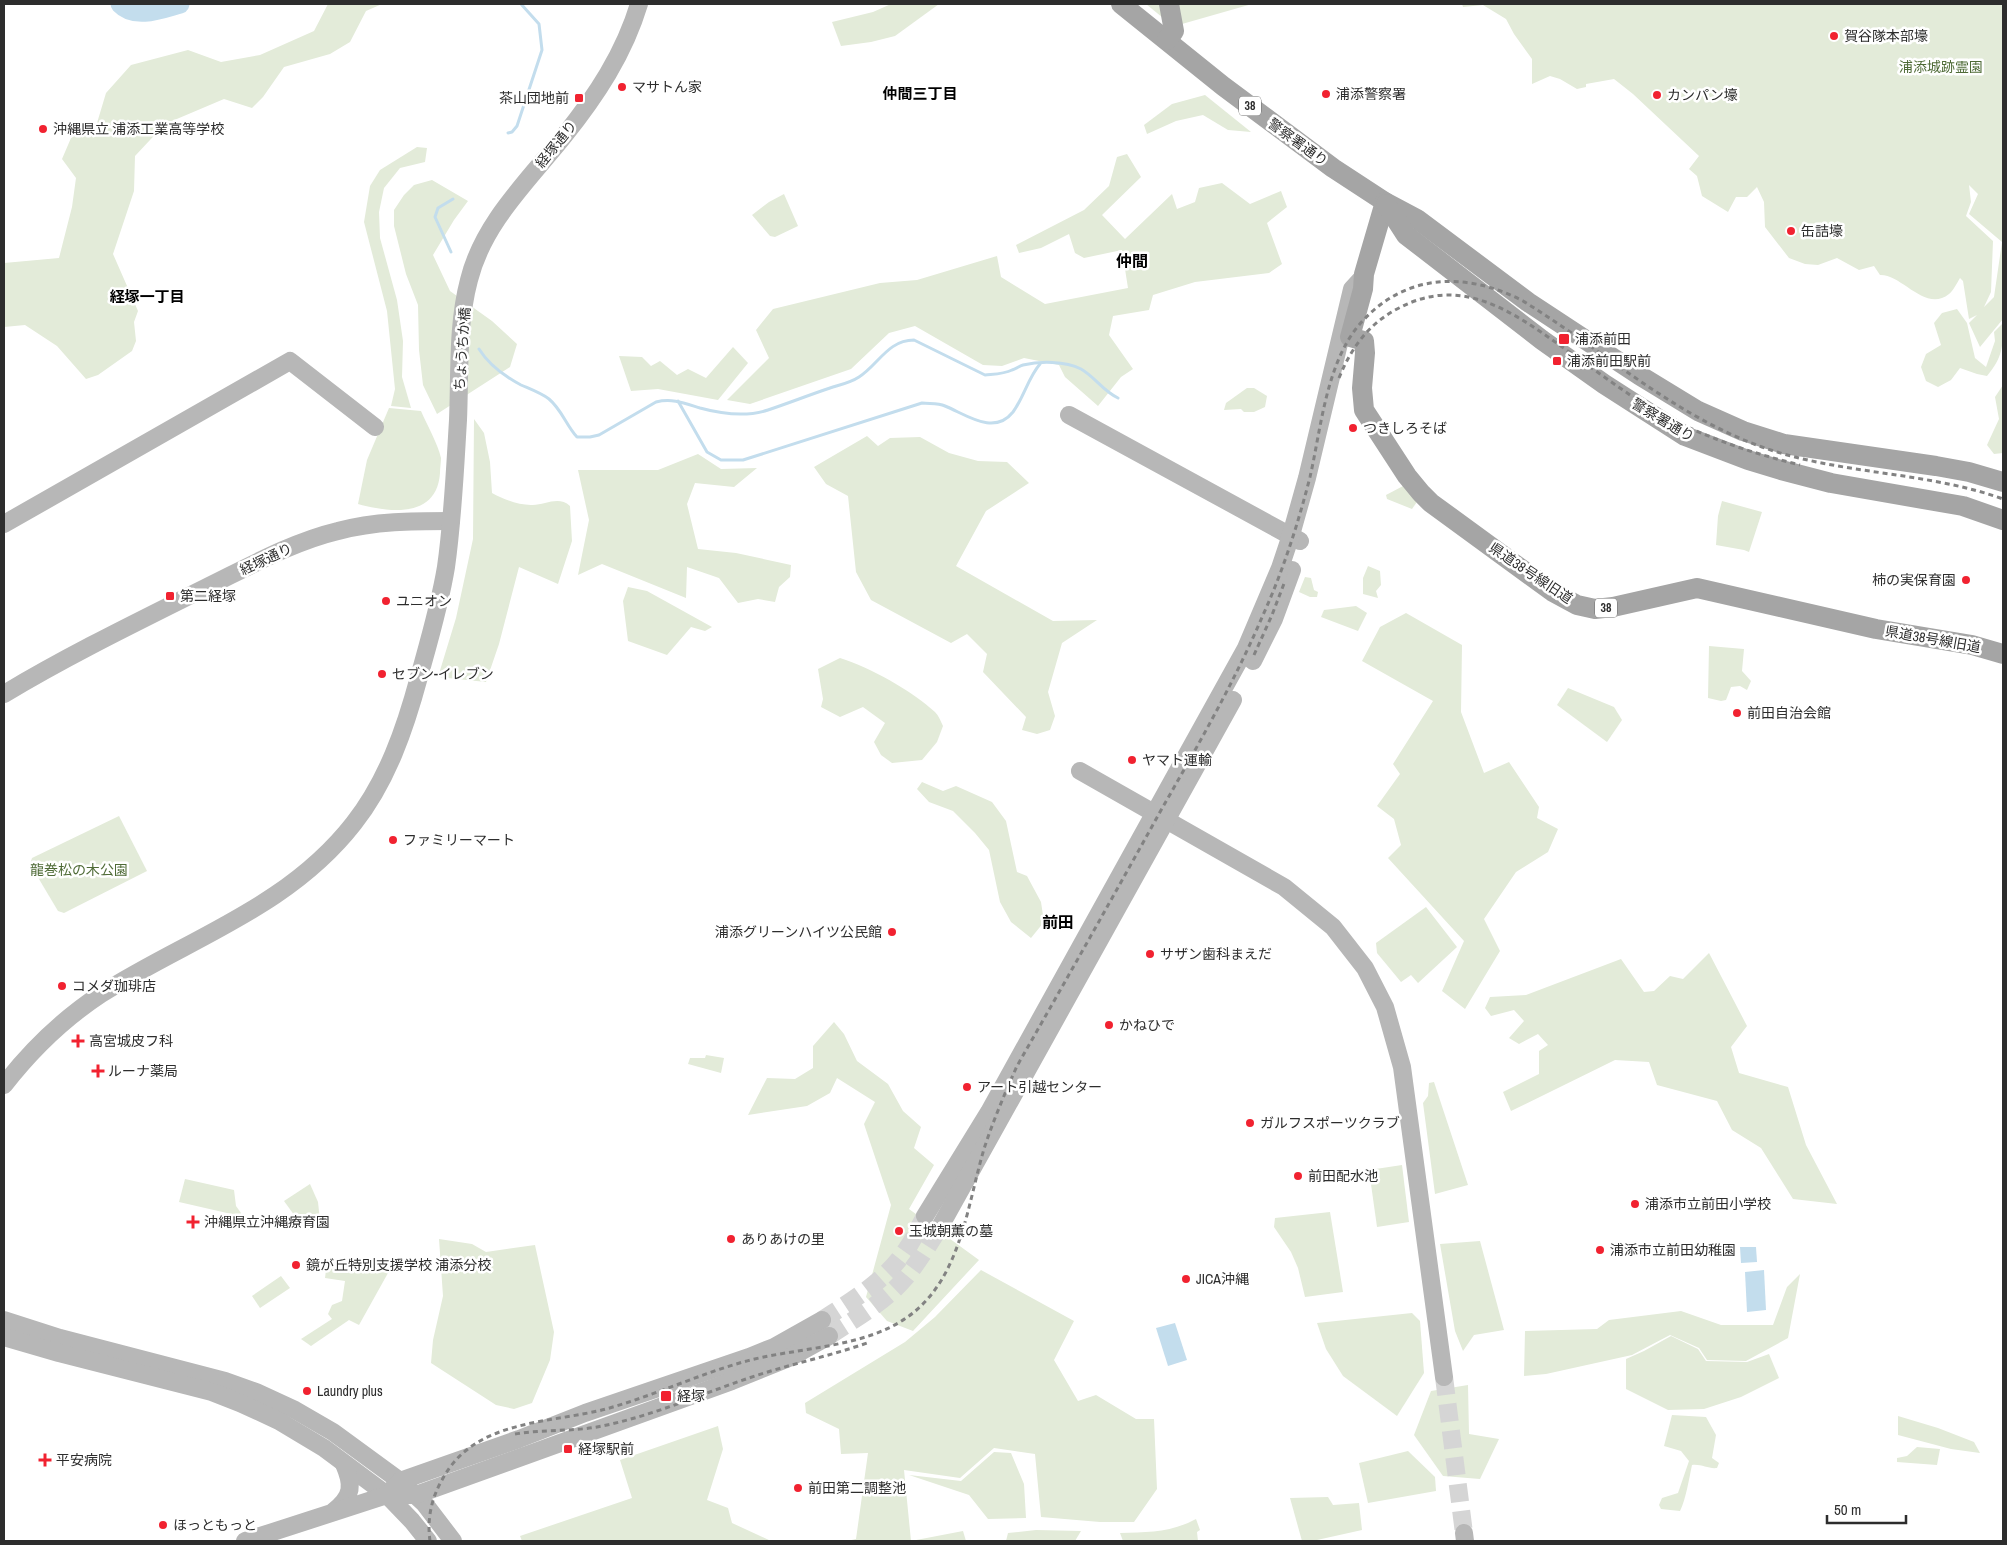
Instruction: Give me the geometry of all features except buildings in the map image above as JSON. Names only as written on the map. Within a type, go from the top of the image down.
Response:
[{"type":"main road","name":"警察署通り","points":[[1121,4],[1223,86],[1295,140],[1385,202],[1417,219],[1528,302],[1698,411],[1743,431],[1784,444],[1936,466],[1969,472],[2003,482]]},
{"type":"main road","points":[[1167,40],[1174,31],[1169,4]]},
{"type":"main road","name":"警察署通り","points":[[1385,202],[1406,235],[1542,340],[1604,384],[1685,436],[1748,460],[1830,483],[1963,506],[2003,520]]},
{"type":"main road","points":[[1350,337],[1362,289],[1363,277],[1385,202]]},
{"type":"main road","name":"県道38号線旧道","points":[[1350,337],[1364,341],[1362,388],[1364,410],[1407,476],[1421,493],[1431,503],[1553,592],[1577,605],[1595,609],[1613,607],[1696,588],[1876,629],[1972,645],[2003,654]]},
{"type":"street","name":"経塚通り","points":[[468,281],[477,253],[493,225],[566,134],[603,84],[628,38],[639,4]]},
{"type":"street","points":[[1296,538],[1305,486],[1352,288],[1363,277]]},
{"type":"street","name":"ちょうちか橋","points":[[451,521],[462,325],[468,281]]},
{"type":"street","points":[[941,1225],[1161,818],[1246,648],[1280,568],[1311,508],[1350,337]]},
{"type":"street","points":[[4,524],[290,361],[375,428]]},
{"type":"street","points":[[1069,414],[1296,538]]},
{"type":"street","name":"経塚通り","points":[[4,694],[78,651],[254,564],[320,536],[358,526],[451,521]]},
{"type":"street","points":[[4,1085],[36,1046],[77,1011],[136,973],[230,924],[293,884],[312,869],[355,822],[379,785],[409,713],[438,604],[445,570],[451,521]]},
{"type":"street","points":[[1080,771],[1266,876],[1317,912],[1345,940],[1365,968],[1380,996],[1392,1026],[1402,1066],[1444,1377]]},
{"type":"street","points":[[925,1216],[989,1112],[1018,1057],[1161,818]]},
{"type":"street","points":[[4,1320],[60,1338],[201,1375],[256,1392],[310,1418],[400,1481],[432,1512],[453,1541]]},
{"type":"street","points":[[246,1541],[333,1511],[387,1495],[416,1495],[732,1381],[790,1358],[826,1328],[400,1481],[387,1495]]},
{"type":"street","points":[[4,1337],[59,1353],[184,1384],[228,1398],[295,1430],[324,1448],[387,1495],[428,1541]]},
{"type":"street","points":[[333,1511],[345,1500],[350,1487],[350,1478],[344,1464]]},
{"type":"green space","points":[[328,4],[382,4],[366,11],[350,42],[330,54],[284,67],[263,97],[252,108],[224,99],[165,124],[135,156],[134,191],[113,254],[138,311],[134,322],[136,341],[132,351],[98,375],[86,379],[57,346],[25,325],[4,327],[4,263],[59,258],[72,207],[76,178],[62,159],[71,138],[97,123],[106,93],[131,65],[188,50],[221,62],[260,55],[314,31]]},
{"type":"green space","points":[[891,4],[939,4],[895,36],[871,42],[841,46],[832,22],[873,12]]},
{"type":"green space","points":[[1146,4],[1252,4],[1182,24],[1168,22]]},
{"type":"green space","name":"浦添城跡霊園","points":[[1462,4],[2003,4],[2003,319],[1980,347],[1969,323],[1977,315],[1969,319],[1963,281],[1960,278],[1949,294],[1940,299],[1931,299],[1922,296],[1897,280],[1880,275],[1874,266],[1859,270],[1837,258],[1818,265],[1805,264],[1789,258],[1765,227],[1764,202],[1757,187],[1747,197],[1736,197],[1728,212],[1702,196],[1697,176],[1689,169],[1699,156],[1633,94],[1614,79],[1586,84],[1586,87],[1577,89],[1560,79],[1550,76],[1532,84],[1532,59],[1506,19],[1483,5],[1463,7]],"holes":[[[1969,185],[1978,194],[1969,214],[2002,242],[1994,297],[1984,307],[1991,292],[1993,241],[1966,216],[1971,202]]]},
{"type":"green space","points":[[1205,95],[1251,132],[1228,130],[1203,115],[1176,121],[1147,134],[1144,125],[1172,104]]},
{"type":"green space","points":[[417,147],[427,148],[425,162],[400,168],[384,188],[379,212],[380,238],[397,300],[403,341],[402,377],[411,408],[391,406],[395,389],[387,311],[364,222],[370,186],[380,170]]},
{"type":"green space","points":[[1127,154],[1141,177],[1102,215],[1125,239],[1172,194],[1177,209],[1195,202],[1199,188],[1222,183],[1250,204],[1281,191],[1287,207],[1267,223],[1282,264],[1269,273],[1195,282],[1153,295],[1149,310],[1113,316],[1109,335],[1133,369],[1121,377],[1098,406],[1065,377],[1059,365],[1024,358],[1002,366],[983,365],[915,326],[889,333],[851,369],[750,404],[727,400],[769,358],[756,330],[773,309],[880,283],[917,280],[997,256],[1001,277],[1045,304],[1128,288],[1122,250],[1084,258],[1075,253],[1069,234],[1041,248],[1019,253],[1016,245],[1084,210],[1109,186],[1117,157]]},
{"type":"green space","points":[[432,180],[468,201],[433,255],[450,291],[492,321],[517,344],[510,367],[437,414],[423,385],[419,350],[418,305],[406,274],[394,226],[394,210],[404,195],[414,185]]},
{"type":"green space","points":[[784,194],[798,226],[775,237],[770,236],[752,215],[769,202]]},
{"type":"green space","points":[[1957,309],[1967,323],[1975,358],[1986,367],[1995,341],[1994,332],[2003,323],[2001,351],[1996,363],[1987,376],[1960,368],[1951,380],[1938,387],[1926,381],[1921,367],[1926,354],[1941,345],[1934,323],[1942,313]]},
{"type":"green space","points":[[733,347],[748,363],[718,400],[658,389],[631,391],[619,356],[642,357],[651,366],[660,361],[677,375],[688,369],[706,378]]},
{"type":"green space","points":[[2003,385],[2003,453],[1994,454],[1987,445],[1999,419],[1995,397]]},
{"type":"green space","points":[[1247,388],[1254,388],[1267,396],[1265,407],[1254,412],[1244,412],[1241,409],[1224,410],[1226,403]]},
{"type":"green space","points":[[389,408],[421,411],[440,453],[440,473],[437,488],[431,498],[421,505],[410,509],[384,509],[358,504],[367,460]]},
{"type":"green space","points":[[474,419],[484,433],[490,462],[492,493],[526,505],[561,501],[570,506],[572,541],[558,584],[519,567],[499,644],[486,682],[438,677],[456,618],[473,539]]},
{"type":"green space","points":[[867,436],[878,446],[890,438],[920,437],[949,453],[978,461],[1007,462],[1029,483],[986,511],[956,566],[1053,621],[1097,620],[1062,643],[1048,692],[1055,716],[1050,730],[1037,734],[1022,730],[1026,717],[983,672],[987,654],[967,634],[951,643],[871,600],[856,572],[848,496],[826,484],[814,467]]},
{"type":"green space","points":[[698,454],[721,469],[757,468],[734,487],[695,483],[687,504],[698,549],[736,553],[791,565],[790,577],[779,587],[775,602],[758,599],[738,603],[719,578],[687,567],[686,598],[602,564],[578,575],[589,520],[578,470],[658,470]]},
{"type":"green space","points":[[1405,485],[1419,499],[1412,509],[1387,499],[1386,495]]},
{"type":"green space","points":[[1722,501],[1762,512],[1749,552],[1716,545],[1718,516]]},
{"type":"green space","points":[[1368,566],[1380,571],[1381,585],[1376,591],[1378,598],[1363,594],[1363,578]]},
{"type":"green space","points":[[1305,577],[1311,578],[1314,590],[1318,592],[1317,597],[1310,597],[1299,592]]},
{"type":"green space","points":[[628,587],[647,591],[712,627],[705,631],[691,627],[667,655],[628,641],[623,601]]},
{"type":"green space","points":[[1356,606],[1367,613],[1358,631],[1321,617],[1324,610]]},
{"type":"green space","points":[[1406,613],[1462,645],[1461,712],[1484,773],[1509,762],[1539,807],[1537,818],[1558,829],[1548,852],[1516,872],[1484,919],[1500,951],[1465,1009],[1442,991],[1464,941],[1388,858],[1401,845],[1394,819],[1377,806],[1400,774],[1393,764],[1433,701],[1362,661],[1380,627]]},
{"type":"green space","points":[[1709,646],[1744,649],[1742,671],[1751,681],[1747,690],[1740,686],[1731,687],[1726,700],[1721,701],[1708,698]]},
{"type":"green space","points":[[840,658],[890,680],[925,704],[939,717],[943,726],[937,742],[922,760],[892,763],[881,755],[874,742],[885,723],[863,707],[840,717],[821,707],[823,699],[818,669]]},
{"type":"green space","points":[[1568,688],[1614,707],[1622,720],[1607,742],[1557,705]]},
{"type":"green space","points":[[922,782],[943,791],[956,786],[992,802],[1006,821],[1017,872],[1027,876],[1041,902],[1044,922],[1031,938],[1011,922],[1000,902],[989,850],[953,811],[929,802],[917,789]]},
{"type":"green space","name":"龍巻松の木公園","points":[[119,816],[147,871],[64,913],[58,911],[30,864],[32,858]]},
{"type":"green space","points":[[1426,907],[1457,947],[1418,983],[1411,975],[1401,982],[1377,953],[1376,943]]},
{"type":"green space","points":[[1709,953],[1747,1026],[1731,1047],[1739,1073],[1788,1087],[1806,1145],[1837,1204],[1793,1199],[1761,1148],[1732,1130],[1717,1101],[1657,1085],[1649,1062],[1615,1060],[1511,1111],[1503,1092],[1539,1074],[1539,1051],[1548,1045],[1538,1034],[1519,1044],[1509,1038],[1524,1021],[1514,1010],[1491,1016],[1485,1008],[1490,997],[1526,995],[1621,959],[1644,992],[1654,991],[1670,976],[1683,979]]},
{"type":"green space","points":[[834,1022],[844,1034],[857,1061],[888,1084],[903,1111],[921,1127],[914,1148],[934,1165],[909,1209],[979,1260],[913,1331],[887,1321],[866,1297],[891,1205],[864,1124],[875,1102],[837,1078],[830,1093],[807,1106],[748,1115],[767,1078],[795,1079],[813,1068],[813,1046]]},
{"type":"green space","points":[[706,1055],[724,1058],[721,1073],[688,1064],[690,1058],[705,1058]]},
{"type":"green space","points":[[1434,1082],[1468,1185],[1435,1194],[1423,1103],[1428,1096],[1429,1083]]},
{"type":"green space","points":[[1402,1165],[1409,1222],[1377,1227],[1369,1170]]},
{"type":"green space","points":[[185,1179],[234,1190],[236,1206],[241,1213],[240,1216],[179,1202]]},
{"type":"green space","points":[[310,1184],[318,1202],[321,1230],[305,1230],[284,1201]]},
{"type":"green space","points":[[1330,1212],[1343,1292],[1305,1297],[1298,1268],[1291,1252],[1274,1227],[1275,1218]]},
{"type":"green space","points":[[439,1239],[472,1244],[486,1252],[535,1245],[554,1332],[550,1360],[532,1403],[514,1409],[496,1405],[431,1363],[433,1340],[443,1296]]},
{"type":"green space","points":[[1480,1241],[1504,1330],[1474,1335],[1463,1351],[1455,1331],[1440,1244]]},
{"type":"green space","points":[[327,1262],[388,1267],[388,1273],[359,1325],[349,1320],[311,1346],[301,1339],[332,1319],[328,1314],[332,1305],[342,1301],[345,1281],[325,1278]]},
{"type":"green space","points":[[981,1270],[1074,1321],[1054,1360],[1078,1401],[1096,1395],[1136,1419],[1154,1419],[1157,1489],[1134,1522],[1100,1522],[1041,1517],[1035,1454],[994,1448],[960,1478],[904,1470],[911,1541],[847,1541],[856,1539],[868,1453],[841,1454],[839,1429],[806,1413],[805,1403],[905,1342],[935,1317]]},
{"type":"green space","points":[[1800,1274],[1788,1338],[1746,1361],[1707,1360],[1699,1348],[1670,1335],[1632,1355],[1546,1374],[1524,1376],[1525,1331],[1597,1329],[1609,1320],[1681,1311],[1721,1325],[1773,1325],[1787,1287]]},
{"type":"green space","points":[[281,1276],[290,1288],[260,1308],[252,1296]]},
{"type":"green space","points":[[1412,1313],[1420,1321],[1424,1373],[1397,1416],[1343,1376],[1326,1349],[1317,1323]]},
{"type":"green space","points":[[1671,1336],[1698,1349],[1706,1361],[1747,1362],[1769,1354],[1779,1378],[1741,1397],[1704,1409],[1668,1410],[1626,1389],[1626,1359]]},
{"type":"green space","points":[[1468,1385],[1469,1434],[1499,1439],[1480,1479],[1443,1476],[1414,1435],[1431,1391]]},
{"type":"green space","points":[[1672,1415],[1706,1417],[1716,1435],[1712,1458],[1719,1463],[1717,1468],[1692,1465],[1686,1495],[1680,1511],[1661,1509],[1659,1505],[1662,1498],[1678,1493],[1689,1461],[1681,1451],[1664,1446]]},
{"type":"green space","points":[[1898,1416],[1938,1428],[1974,1442],[1980,1453],[1951,1449],[1898,1435]]},
{"type":"green space","points":[[718,1426],[723,1449],[707,1500],[728,1508],[732,1523],[771,1541],[522,1541],[520,1536],[632,1498],[620,1460]]},
{"type":"green space","points":[[1917,1447],[1940,1449],[1937,1465],[1897,1462],[1897,1458],[1907,1456]]},
{"type":"green space","points":[[1408,1451],[1435,1477],[1436,1491],[1368,1503],[1359,1463]]},
{"type":"green space","points":[[994,1452],[1011,1453],[1024,1484],[1026,1518],[988,1519],[969,1495],[909,1475],[961,1481]]},
{"type":"green space","points":[[1328,1497],[1333,1505],[1359,1503],[1362,1530],[1316,1541],[1302,1541],[1290,1498]]},
{"type":"green space","points":[[1196,1519],[1200,1530],[1197,1532],[1198,1541],[1123,1541],[1120,1533],[1168,1529]]},
{"type":"green space","points":[[1036,1530],[1081,1531],[1075,1541],[1006,1541],[1008,1533]]},
{"type":"green space","points":[[963,1531],[966,1541],[911,1541]]},
{"type":"water","points":[[1740,1247],[1756,1247],[1757,1262],[1741,1263]]},
{"type":"water","points":[[1764,1270],[1766,1310],[1747,1312],[1745,1272]]},
{"type":"water","points":[[1175,1323],[1187,1360],[1168,1366],[1156,1328]]},
{"type":"waterway","points":[[120,4],[126,9],[141,12],[149,12],[180,4]]},
{"type":"waterway","points":[[508,133],[512,132],[517,126],[542,50],[539,24],[521,4]]},
{"type":"waterway","points":[[451,252],[435,217],[438,208],[453,199]]},
{"type":"waterway","points":[[479,349],[487,360],[503,374],[549,399],[577,437],[599,435],[656,402],[662,401],[678,402],[708,410],[734,414],[768,410],[852,381],[866,372],[897,344],[914,340],[985,375],[999,374],[1023,365],[1037,363],[1052,362],[1075,366],[1086,372],[1108,392],[1118,398]]},
{"type":"waterway","points":[[678,401],[707,452],[721,460],[743,460],[922,403],[942,405],[980,421],[997,422],[1006,419],[1013,412],[1032,375],[1040,364]]},
{"type":"tunnel","points":[[822,1320],[868,1289],[898,1261],[909,1246],[925,1216]]},
{"type":"tunnel","points":[[829,1336],[870,1309],[898,1286],[915,1265],[941,1225]]},
{"type":"tunnel","points":[[1444,1377],[1464,1533]]},
{"type":"railway","points":[[430,1541],[429,1525],[435,1495],[442,1480],[456,1460],[473,1445],[514,1427],[606,1409],[743,1362],[829,1346],[872,1335],[891,1327],[909,1316],[926,1300],[940,1282],[960,1240],[984,1149],[999,1107],[1017,1066],[1201,739],[1240,665],[1263,615],[1290,547],[1310,477],[1326,398],[1339,358],[1359,325],[1376,308],[1395,295],[1415,287],[1436,282],[1480,285],[1501,291],[1523,301],[1553,320],[1668,400],[1729,434],[1792,456],[1822,463],[1944,483],[2003,499]]},
{"type":"railway","points":[[1339,378],[1349,357],[1362,337],[1388,314],[1421,299],[1442,295],[1463,296],[1483,301],[1521,319],[1639,401],[1677,422],[1737,447],[1800,465]]},
{"type":"railway","points":[[1254,655],[1285,581]]},
{"type":"railway","points":[[515,1434],[591,1428],[621,1422],[761,1374],[867,1343]]},
{"type":"place","name":"賀谷隊本部壕","points":[[1834,36]]},
{"type":"place","name":"マサトん家","points":[[622,87]]},
{"type":"place","name":"浦添警察署","points":[[1326,94]]},
{"type":"place","name":"カンパン壕","points":[[1657,95]]},
{"type":"place","name":"茶山団地前","points":[[579,98]]},
{"type":"place","name":"沖縄県立 浦添工業高等学校","points":[[43,129]]},
{"type":"place","name":"缶詰壕","points":[[1791,231]]},
{"type":"place","name":"浦添前田","points":[[1564,339]]},
{"type":"place","name":"浦添前田駅前","points":[[1557,361]]},
{"type":"place","name":"つきしろそば","points":[[1353,428]]},
{"type":"place","name":"柿の実保育園","points":[[1966,580]]},
{"type":"place","name":"第二経塚","points":[[170,596]]},
{"type":"place","name":"ユニオン","points":[[386,601]]},
{"type":"place","name":"セブン-イレブン","points":[[382,674]]},
{"type":"place","name":"前田自治会館","points":[[1737,713]]},
{"type":"place","name":"ヤマト運輸","points":[[1132,760]]},
{"type":"place","name":"ファミリーマート","points":[[393,840]]},
{"type":"place","name":"浦添グリーンハイツ公民館","points":[[892,932]]},
{"type":"place","name":"サザン歯科まえだ","points":[[1150,954]]},
{"type":"place","name":"コメダ珈琲店","points":[[62,986]]},
{"type":"place","name":"かねひで","points":[[1109,1025]]},
{"type":"place","name":"高宮城皮フ科","points":[[78,1041]]},
{"type":"place","name":"ルーナ薬局","points":[[98,1071]]},
{"type":"place","name":"アート引越センター","points":[[967,1087]]},
{"type":"place","name":"ガルフスポーツクラブ","points":[[1250,1123]]},
{"type":"place","name":"前田配水池","points":[[1298,1176]]},
{"type":"place","name":"浦添市立前田小学校","points":[[1635,1204]]},
{"type":"place","name":"沖縄県立沖縄療育園","points":[[193,1222]]},
{"type":"place","name":"玉城朝薫の墓","points":[[899,1231]]},
{"type":"place","name":"ありあけの里","points":[[731,1239]]},
{"type":"place","name":"浦添市立前田幼稚園","points":[[1600,1250]]},
{"type":"place","name":"鏡が丘特別支援学校 浦添分校","points":[[296,1265]]},
{"type":"place","name":"JICA沖縄","points":[[1186,1279]]},
{"type":"place","name":"Laundry plus","points":[[307,1391]]},
{"type":"place","name":"経塚","points":[[666,1396]]},
{"type":"place","name":"経塚駅前","points":[[568,1449]]},
{"type":"place","name":"平安病院","points":[[45,1460]]},
{"type":"place","name":"前田第二調整池","points":[[798,1488]]},
{"type":"place","name":"ほっともっと","points":[[163,1525]]},
{"type":"district","name":"仲間三丁目","points":[[920,93]]},
{"type":"district","name":"仲間","points":[[1132,261]]},
{"type":"district","name":"経塚一丁目","points":[[147,296]]},
{"type":"district","name":"前田","points":[[1058,922]]}]
